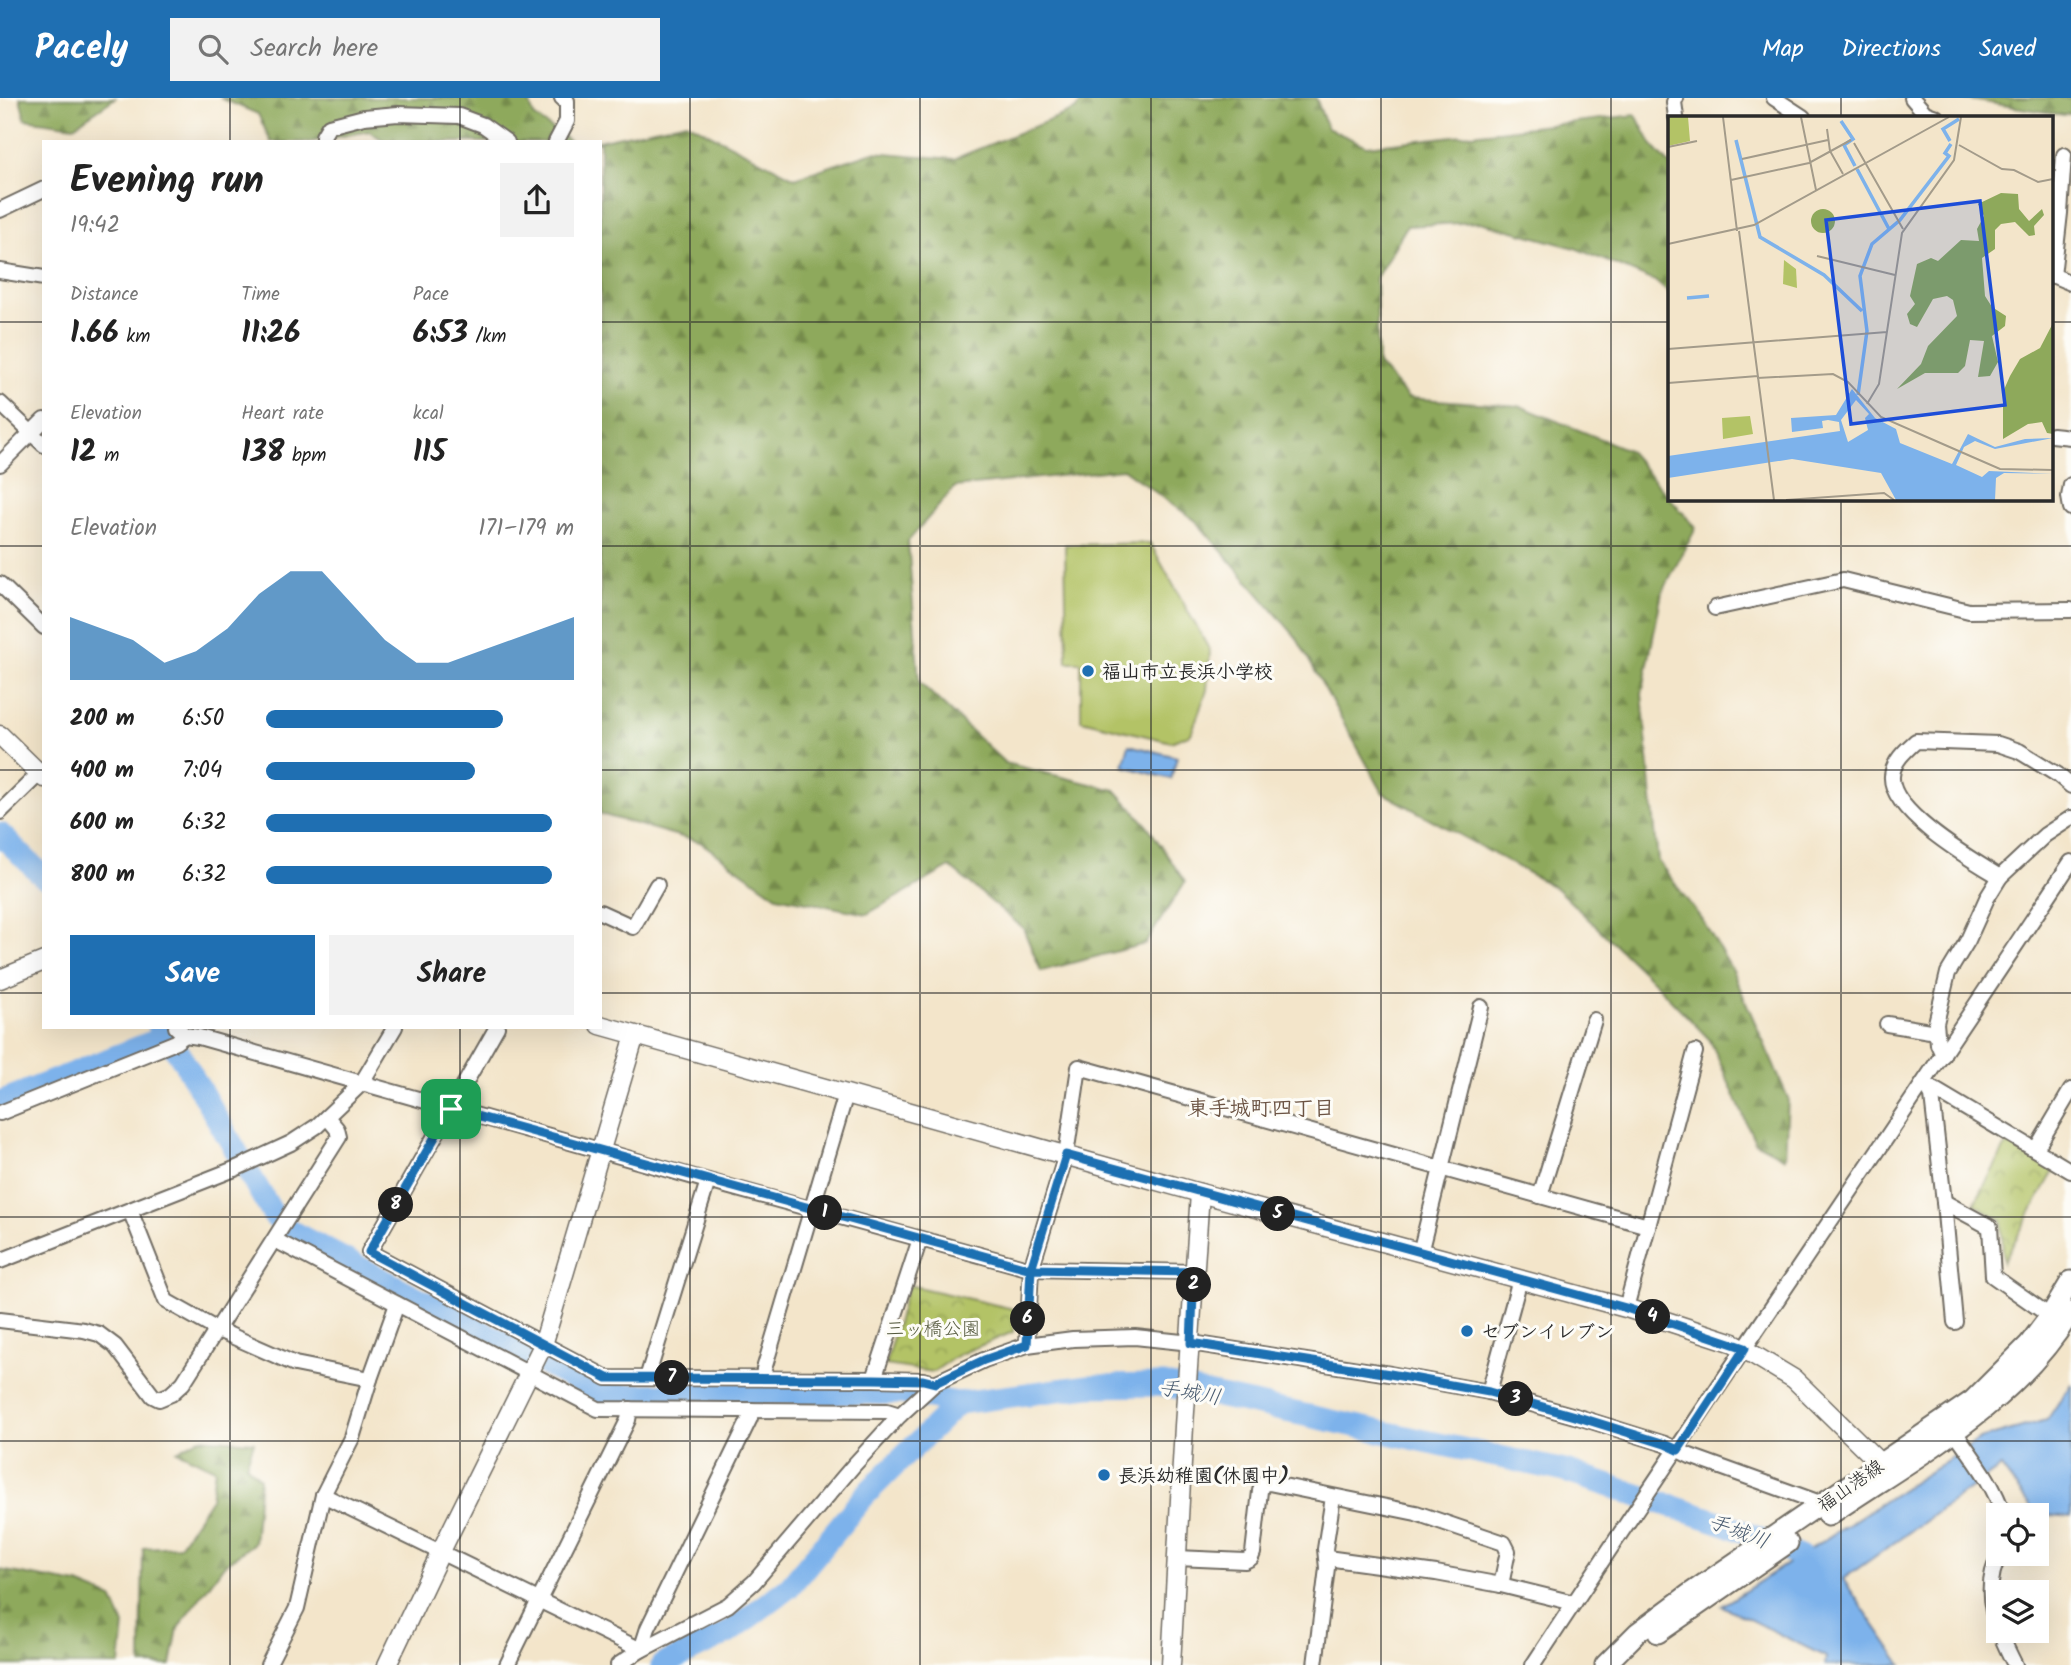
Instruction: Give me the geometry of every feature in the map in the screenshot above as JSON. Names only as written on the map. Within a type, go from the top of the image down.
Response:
[{"type":"main road","name":"福山港線","points":[[1605,1665],[1638,1632],[1697,1597],[1823,1509],[1886,1469],[1973,1400],[2029,1344],[2071,1281]]},
{"type":"main road","name":"福山港線","points":[[1886,1469],[1958,1437],[2013,1385],[2042,1353],[2071,1312]]},
{"type":"main road","name":"福山港線","points":[[1623,1665],[1697,1597]]},
{"type":"street","points":[[557,140],[567,121],[567,101],[562,98]]},
{"type":"street","points":[[1676,98],[1676,116]]},
{"type":"street","points":[[1774,98],[1801,116]]},
{"type":"street","points":[[1912,98],[1925,113],[1933,116]]},
{"type":"street","points":[[323,140],[329,127],[364,117],[397,114],[460,116],[483,125],[504,140]]},
{"type":"street","points":[[2054,261],[2061,213],[2062,155]]},
{"type":"street","points":[[0,210],[42,190]]},
{"type":"street","points":[[0,271],[42,278]]},
{"type":"street","points":[[2054,276],[2071,283]]},
{"type":"street","points":[[0,403],[42,443]]},
{"type":"street","points":[[0,464],[42,422]]},
{"type":"street","points":[[2071,485],[2071,508]]},
{"type":"street","points":[[1715,608],[1843,580],[1969,611],[2071,610]]},
{"type":"street","points":[[0,584],[42,625]]},
{"type":"street","points":[[0,735],[42,774],[0,812]]},
{"type":"street","points":[[2000,877],[1961,853],[1899,801],[1892,777],[1899,758],[1916,741],[1998,744],[2019,751],[2071,786]]},
{"type":"street","points":[[1943,1055],[1938,1044],[1936,1023],[1948,973],[1968,940],[1987,898],[2000,877],[2045,835],[2071,818]]},
{"type":"street","points":[[1534,1665],[2071,863]]},
{"type":"street","points":[[602,913],[633,927],[657,885]]},
{"type":"street","points":[[0,979],[42,962]]},
{"type":"street","points":[[1420,1253],[1481,1007]]},
{"type":"street","points":[[1540,1196],[1594,1020]]},
{"type":"street","points":[[1887,1024],[1936,1032]]},
{"type":"street","points":[[602,1026],[1200,1193],[1626,1308],[1745,1348],[1794,1379],[1886,1469]]},
{"type":"street","points":[[0,1261],[237,1168],[292,1143],[327,1117],[361,1084],[395,1029]]},
{"type":"street","points":[[496,1029],[369,1252],[542,1348],[607,1378],[874,1379],[923,1380],[934,1384]]},
{"type":"street","points":[[387,1665],[542,1348],[635,1035]]},
{"type":"street","points":[[0,1113],[175,1038],[199,1037],[1031,1269],[1194,1272]]},
{"type":"street","points":[[1626,1308],[1695,1052]]},
{"type":"street","points":[[1027,1345],[1031,1269],[1066,1155],[1079,1067],[1648,1226]]},
{"type":"street","points":[[1925,1084],[2071,1171]]},
{"type":"street","points":[[1925,1084],[1932,1096],[1955,1322]]},
{"type":"street","points":[[2036,1149],[2071,1090]]},
{"type":"street","points":[[763,1378],[846,1094]]},
{"type":"street","points":[[0,1320],[99,1334],[115,1346],[153,1396],[159,1399],[171,1394],[183,1383],[339,1137],[337,1129],[327,1117]]},
{"type":"street","points":[[647,1378],[708,1181]]},
{"type":"street","points":[[1171,1665],[1200,1193]]},
{"type":"street","points":[[1944,1202],[1990,1227],[1993,1276],[2050,1316]]},
{"type":"street","points":[[130,1210],[166,1301],[216,1329],[295,1364],[370,1379]]},
{"type":"street","points":[[277,1237],[397,1304],[530,1371],[598,1409],[904,1411]]},
{"type":"street","points":[[874,1379],[920,1239]]},
{"type":"street","points":[[1489,1392],[1520,1279]]},
{"type":"street","points":[[268,1665],[297,1608],[323,1495],[352,1438],[397,1304]]},
{"type":"street","points":[[618,1665],[727,1605],[754,1582],[854,1465],[904,1411],[934,1384],[984,1360],[1027,1345],[1073,1339],[1135,1337],[1390,1374],[1489,1392],[1665,1444],[1676,1453],[1823,1509]]},
{"type":"street","points":[[507,1665],[628,1420],[630,1409]]},
{"type":"street","points":[[641,1650],[648,1628],[750,1418],[751,1410]]},
{"type":"street","points":[[1958,1437],[1991,1483],[1999,1503]]},
{"type":"street","points":[[1177,1558],[1245,1561],[1251,1558],[1259,1491],[1262,1484],[1269,1483],[1416,1513],[1504,1543],[1508,1551],[1501,1585]]},
{"type":"street","points":[[323,1495],[641,1650]]},
{"type":"street","points":[[1315,1665],[1327,1558],[1325,1549],[1333,1497]]},
{"type":"street","points":[[1327,1558],[1436,1573],[1574,1603]]},
{"type":"street","points":[[1994,1566],[1991,1580],[1991,1605],[1997,1631],[2015,1665]]},
{"type":"green space","points":[[20,98],[115,98],[74,126],[25,119]]},
{"type":"green space","points":[[220,98],[528,98],[534,116],[568,140],[383,140],[369,131],[321,140],[270,140],[258,114]]},
{"type":"green space","points":[[1085,98],[1316,98],[1327,128],[1367,146],[1636,115],[1651,144],[1668,163],[1668,292],[1655,281],[1575,248],[1480,222],[1407,226],[1376,278],[1378,364],[1408,398],[1520,406],[1628,450],[1668,496],[1668,500],[1672,500],[1696,528],[1662,592],[1642,694],[1658,861],[1703,921],[1732,970],[1788,1098],[1785,1158],[1755,1142],[1710,1040],[1556,888],[1383,793],[1296,637],[1196,521],[1123,469],[955,487],[908,541],[919,682],[1005,763],[1115,790],[1147,825],[1185,882],[1145,944],[1041,971],[1023,928],[950,867],[867,914],[777,896],[700,842],[602,815],[602,140],[687,122],[795,178],[873,152],[954,159],[1075,110]]},
{"type":"green space","points":[[1958,98],[2071,98],[2071,114],[2064,115]]},
{"type":"green space","points":[[1150,543],[1210,651],[1207,690],[1191,734],[1171,742],[1081,720],[1081,662],[1067,662],[1065,545]]},
{"type":"green space","points":[[2007,1144],[2054,1171],[2003,1262],[2002,1220],[1974,1204]]},
{"type":"green space","name":"三ッ橋公園","points":[[908,1285],[1014,1309],[1013,1332],[958,1355],[933,1372],[885,1365]]},
{"type":"green space","points":[[200,1438],[254,1442],[246,1465],[260,1478],[254,1543],[224,1565],[178,1628],[171,1665],[141,1665],[143,1548],[179,1546],[211,1498],[215,1469],[177,1451]]},
{"type":"green space","points":[[0,1570],[78,1584],[112,1598],[124,1625],[120,1665],[0,1665]]},
{"type":"water","points":[[1129,745],[1177,757],[1171,779],[1123,766]]},
{"type":"water","points":[[2071,1384],[2071,1517],[2049,1515],[2049,1503],[2028,1503],[2001,1467],[1843,1579],[1902,1665],[1825,1665],[1826,1657],[1722,1606],[1980,1439],[2047,1420]]},
{"type":"waterway","points":[[0,834],[42,875]]},
{"type":"waterway","points":[[160,1029],[180,1055],[274,1216],[292,1232],[604,1395],[900,1393],[958,1403],[1089,1386],[1165,1385],[1565,1471],[1728,1525],[1800,1556]]},
{"type":"waterway","points":[[0,1102],[165,1037]]},
{"type":"waterway","name":"手城川","points":[[662,1665],[728,1633],[789,1587],[866,1494],[958,1403]]},
{"type":"place","name":"福山市立長浜小学校","points":[[1088,671]]},
{"type":"place","name":"セブンイレブン","points":[[1467,1331]]},
{"type":"place","name":"長浜幼稚園(休園中)","points":[[1104,1475]]},
{"type":"district","name":"東手城町四丁目","points":[[1261,1108]]},
{"type":"route","points":[[451,1109],[369,1252],[607,1378],[874,1379],[923,1380],[935,1383],[984,1360],[1027,1345],[1031,1269],[1066,1155],[1626,1308],[1745,1348],[1678,1450],[1575,1416],[1489,1392],[1191,1343],[1194,1272],[1031,1269],[451,1109]]}]
